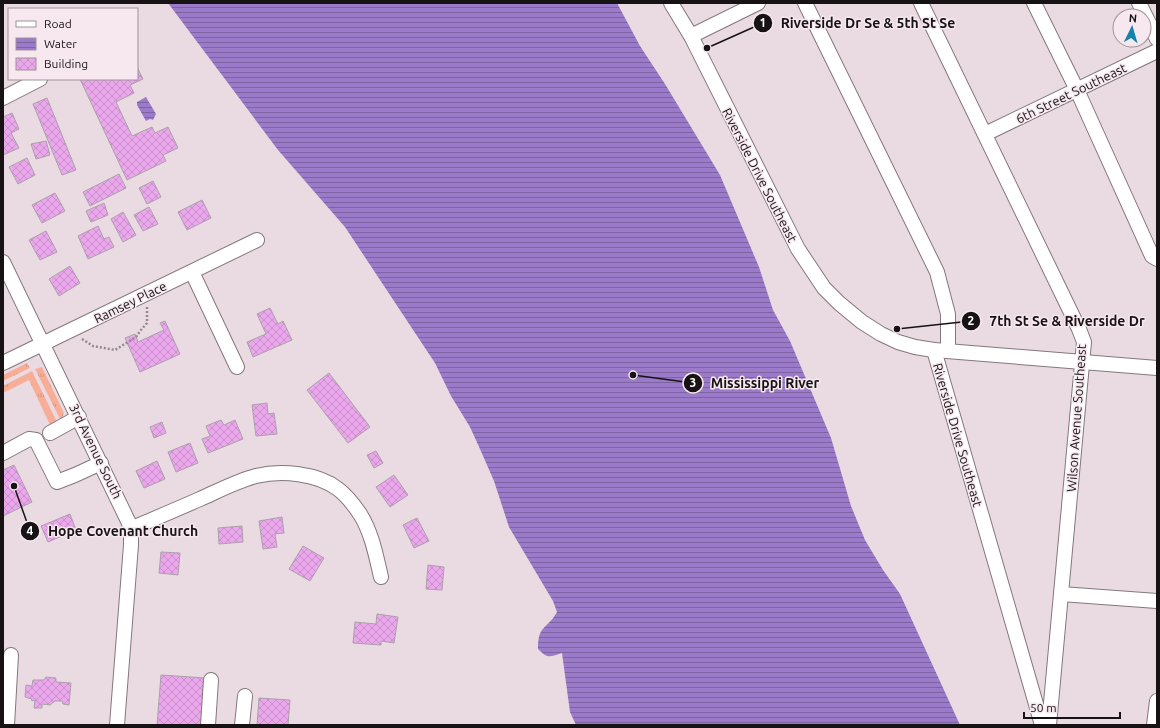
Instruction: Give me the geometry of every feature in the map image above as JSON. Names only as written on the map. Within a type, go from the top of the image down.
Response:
[{"type":"street","name":"Riverside Drive Southeast","points":[[671,3],[691,36],[798,249],[824,288],[862,322],[881,334],[898,342],[934,350],[1042,725]]},
{"type":"street","points":[[691,36],[758,3]]},
{"type":"street","points":[[805,3],[938,272],[948,314],[948,351]]},
{"type":"street","name":"Wilson Avenue Southeast","points":[[921,3],[1084,342],[1050,725]]},
{"type":"street","points":[[1034,3],[1077,90],[1152,256],[1157,259]]},
{"type":"street","points":[[1139,3],[1157,39]]},
{"type":"street","name":"6th Street Southeast","points":[[985,134],[1157,51]]},
{"type":"street","points":[[3,98],[38,80]]},
{"type":"street","name":"Ramsey Place","points":[[3,364],[257,240]]},
{"type":"street","name":"3rd Avenue South","points":[[3,262],[128,517],[131,545],[117,725]]},
{"type":"street","points":[[192,272],[237,367]]},
{"type":"street","points":[[934,350],[1157,368]]},
{"type":"street","points":[[50,433],[79,417]]},
{"type":"street","points":[[3,453],[30,439],[34,439],[40,446],[56,482],[101,463]]},
{"type":"street","points":[[130,529],[238,482],[271,474],[297,474],[326,482],[337,488],[354,506],[365,523],[371,537],[381,577]]},
{"type":"street","points":[[1062,594],[1157,601]]},
{"type":"street","points":[[7,725],[11,655]]},
{"type":"street","points":[[208,725],[211,680]]},
{"type":"street","points":[[242,725],[245,696]]},
{"type":"street","points":[[1154,725],[1157,701]]},
{"type":"path","points":[[76,328],[79,337],[93,346],[115,350],[136,337],[147,323],[147,307]]},
{"type":"green space","points":[[27,363],[30,368],[3,381],[3,375]]},
{"type":"green space","points":[[42,367],[64,413],[61,421],[35,369]]},
{"type":"green space","points":[[32,371],[57,422],[50,425],[29,380],[3,393],[3,386]]},
{"type":"water","points":[[168,3],[617,3],[640,46],[665,84],[720,175],[759,267],[773,310],[790,341],[831,438],[851,506],[865,540],[883,570],[900,594],[960,725],[576,725],[570,712],[562,653],[547,656],[538,649],[538,641],[541,631],[557,612],[553,601],[509,527],[494,481],[480,449],[470,427],[451,396],[435,363],[345,227],[278,150]]},
{"type":"water","points":[[146,97],[156,114],[153,120],[150,119],[146,121],[137,105],[137,102]]},
{"type":"building","points":[[138,69],[143,79],[130,85],[134,93],[116,102],[132,136],[152,127],[155,133],[168,127],[178,148],[163,155],[166,161],[127,180],[80,80],[138,80]]},
{"type":"building","points":[[47,98],[76,170],[62,175],[33,104]]},
{"type":"building","points":[[12,113],[19,129],[11,133],[19,148],[3,155],[3,117]]},
{"type":"building","points":[[46,141],[50,155],[36,159],[31,144]]},
{"type":"building","points":[[27,158],[35,175],[18,184],[9,167]]},
{"type":"building","points":[[119,174],[126,188],[90,206],[83,192]]},
{"type":"building","points":[[153,181],[161,197],[147,204],[139,188]]},
{"type":"building","points":[[55,193],[65,211],[42,223],[32,205]]},
{"type":"building","points":[[202,200],[211,218],[187,230],[178,212]]},
{"type":"building","points":[[104,203],[108,215],[91,222],[86,211]]},
{"type":"building","points":[[149,207],[158,224],[143,231],[134,215]]},
{"type":"building","points":[[123,212],[136,235],[123,242],[111,219]]},
{"type":"building","points":[[98,226],[104,239],[109,237],[114,247],[88,259],[78,236]]},
{"type":"building","points":[[46,231],[57,252],[40,260],[29,240]]},
{"type":"building","points":[[70,266],[80,283],[59,296],[49,279]]},
{"type":"building","points":[[270,308],[278,324],[283,321],[292,340],[253,357],[247,342],[266,334],[257,314]]},
{"type":"building","points":[[165,321],[180,354],[140,372],[125,338],[135,334],[138,342],[164,330],[160,323]]},
{"type":"building","points":[[329,373],[370,427],[348,443],[307,390]]},
{"type":"building","points":[[267,403],[268,414],[274,413],[277,434],[256,436],[252,405]]},
{"type":"building","points":[[221,420],[224,425],[235,420],[243,439],[208,453],[202,439],[210,436],[206,426]]},
{"type":"building","points":[[162,422],[166,433],[154,438],[150,427]]},
{"type":"building","points":[[190,443],[198,463],[176,472],[168,452]]},
{"type":"building","points":[[376,451],[383,463],[374,468],[367,455]]},
{"type":"building","points":[[157,461],[165,479],[144,488],[136,471]]},
{"type":"building","points":[[14,465],[32,502],[3,516],[3,470]]},
{"type":"building","points":[[394,475],[408,495],[390,507],[376,487]]},
{"type":"building","points":[[70,514],[76,530],[48,542],[41,526]]},
{"type":"building","points":[[282,517],[284,533],[275,534],[277,547],[263,549],[259,521]]},
{"type":"building","points":[[417,518],[429,541],[414,548],[403,525]]},
{"type":"building","points":[[242,526],[243,542],[219,544],[218,528]]},
{"type":"building","points":[[303,546],[324,558],[310,581],[289,569]]},
{"type":"building","points":[[161,552],[180,553],[178,575],[159,573]]},
{"type":"building","points":[[428,565],[444,567],[442,590],[426,589]]},
{"type":"building","points":[[377,614],[398,617],[394,643],[381,641],[381,645],[353,643],[355,622],[376,624]]},
{"type":"building","points":[[161,675],[206,678],[203,725],[157,725]]},
{"type":"building","points":[[46,677],[56,678],[56,682],[71,683],[69,705],[63,704],[62,701],[55,701],[50,705],[42,704],[42,708],[34,708],[35,701],[25,697],[26,685],[32,686],[33,680],[44,680]]},
{"type":"building","points":[[259,698],[290,700],[288,725],[257,725]]},
{"type":"place","name":"Riverside Dr Se & 5th St Se","points":[[707,48]]},
{"type":"place","name":"7th St Se & Riverside Dr","points":[[897,329]]},
{"type":"place","name":"Mississippi River","points":[[633,375]]},
{"type":"place","name":"Hope Covenant Church","points":[[14,486]]}]
